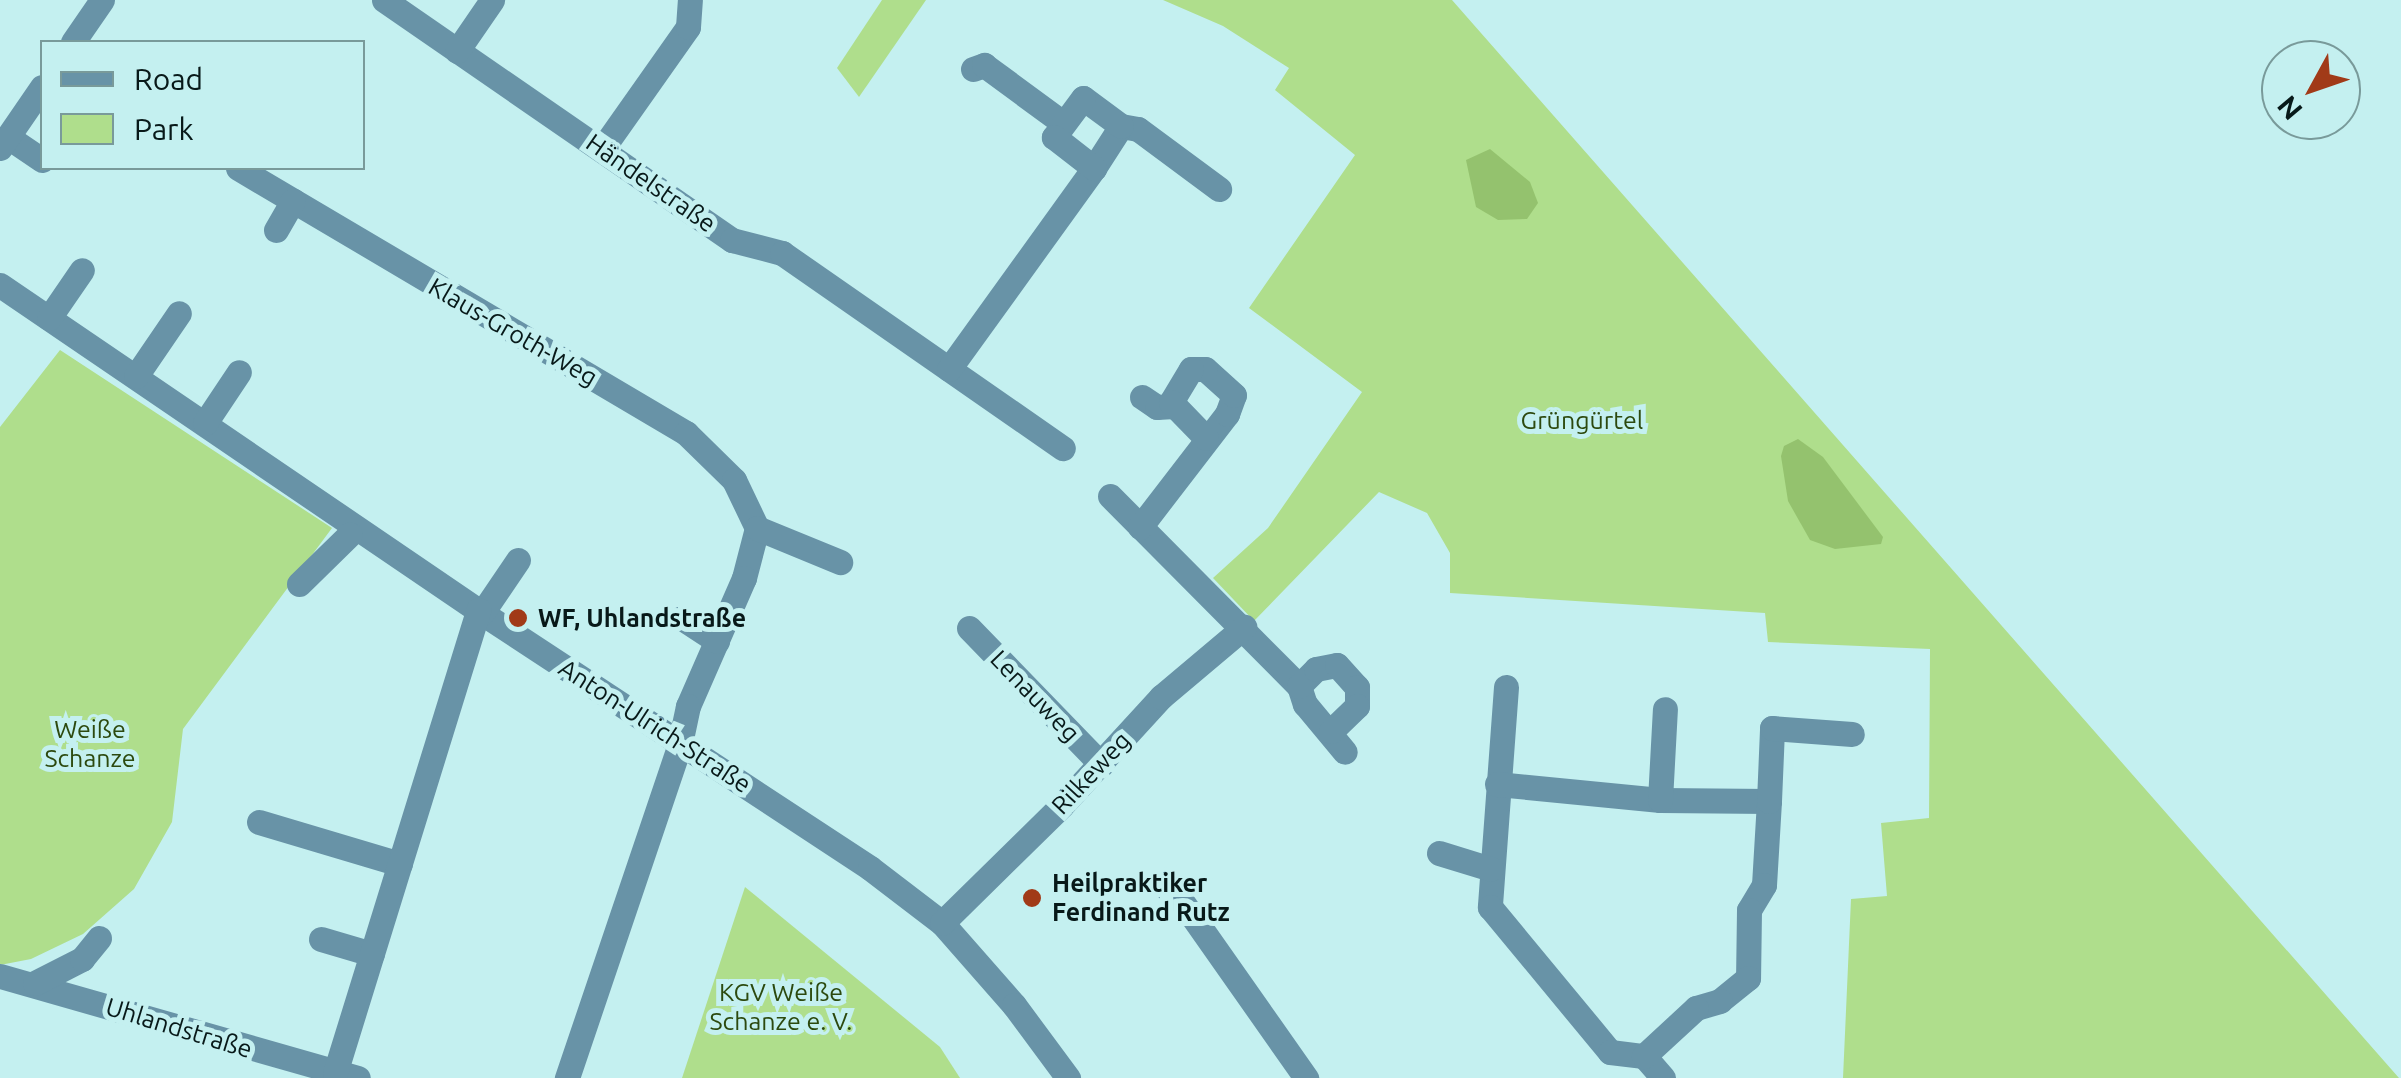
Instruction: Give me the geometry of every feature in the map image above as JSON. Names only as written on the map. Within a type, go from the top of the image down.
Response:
[{"type":"street","points":[[74,40],[102,0]]},
{"type":"street","name":"Händelstraße","points":[[384,0],[732,240],[782,254],[1063,448]]},
{"type":"street","points":[[458,50],[492,0]]},
{"type":"street","points":[[602,149],[688,27],[690,0]]},
{"type":"street","points":[[973,70],[984,65],[1064,123]]},
{"type":"street","points":[[40,90],[4,142],[40,159]]},
{"type":"street","points":[[1094,168],[1054,137],[1083,98],[1122,126],[1138,129],[1220,189]]},
{"type":"street","points":[[949,369],[1122,126]]},
{"type":"street","name":"Klaus-Groth-Weg","points":[[241,170],[686,433],[734,480],[757,528]]},
{"type":"street","points":[[276,230],[293,201]]},
{"type":"street","points":[[54,321],[87,274]]},
{"type":"street","name":"Anton-Ulrich-Straße","points":[[0,285],[479,610],[870,868],[942,923],[1014,1005],[1068,1078]]},
{"type":"street","points":[[140,379],[178,322]]},
{"type":"street","points":[[1140,527],[1227,414],[1234,396],[1205,369],[1191,369],[1172,394],[1174,406],[1206,438]]},
{"type":"street","points":[[202,421],[239,372]]},
{"type":"street","points":[[202,421],[219,390]]},
{"type":"street","points":[[1142,397],[1157,407],[1174,406]]},
{"type":"street","points":[[1110,496],[1299,686],[1305,704],[1338,742],[1357,706],[1357,688],[1337,665],[1316,669],[1299,686]]},
{"type":"street","points":[[566,1078],[680,744],[688,706],[744,578],[757,528],[840,562]]},
{"type":"street","points":[[299,584],[350,534]]},
{"type":"street","points":[[347,1076],[372,954],[479,610],[513,560]]},
{"type":"street","points":[[682,618],[717,641]]},
{"type":"street","name":"Rilkeweg","points":[[942,923],[1101,764],[1161,697],[1244,627]]},
{"type":"street","name":"Lenauweg","points":[[969,628],[1101,764]]},
{"type":"street","points":[[1506,687],[1490,907],[1610,1052],[1644,1056],[1663,1078]]},
{"type":"street","points":[[1660,800],[1664,709]]},
{"type":"street","points":[[1644,1056],[1696,1008],[1720,1001],[1748,978],[1749,910],[1764,886],[1772,728],[1852,734]]},
{"type":"street","points":[[1497,784],[1660,800],[1769,801]]},
{"type":"street","points":[[260,822],[400,864]]},
{"type":"street","points":[[1440,853],[1492,868]]},
{"type":"street","points":[[1161,883],[1182,900],[1306,1078]]},
{"type":"street","points":[[34,984],[82,959],[99,938]]},
{"type":"street","points":[[320,939],[372,954]]},
{"type":"street","name":"Uhlandstraße","points":[[0,976],[34,984],[265,1067],[347,1076]]},
{"type":"green space","points":[[882,0],[926,0],[859,97],[837,68]]},
{"type":"green space","name":"Grüngürtel","points":[[1163,0],[1452,0],[2399,1078],[1843,1078],[1851,899],[1887,896],[1881,823],[1929,818],[1930,649],[1768,642],[1765,613],[1450,593],[1450,553],[1427,513],[1379,492],[1254,621],[1213,578],[1268,528],[1362,392],[1249,308],[1355,155],[1275,90],[1289,68],[1223,26]]},
{"type":"green space","points":[[1490,149],[1530,182],[1538,203],[1527,219],[1498,220],[1476,207],[1466,160]]},
{"type":"green space","name":"Weiße Schanze","points":[[60,350],[332,528],[183,729],[172,822],[134,889],[83,934],[31,959],[0,965],[0,427]]},
{"type":"green space","points":[[1798,439],[1823,457],[1883,537],[1881,544],[1835,549],[1810,540],[1788,501],[1781,456],[1784,446]]},
{"type":"green space","name":"KGV Weiße Schanze e. V.","points":[[745,887],[940,1047],[960,1078],[682,1078]]},
{"type":"place","name":"WF, Uhlandstraße","points":[[518,618]]},
{"type":"place","name":"Heilpraktiker Ferdinand Rutz","points":[[1032,898]]}]
